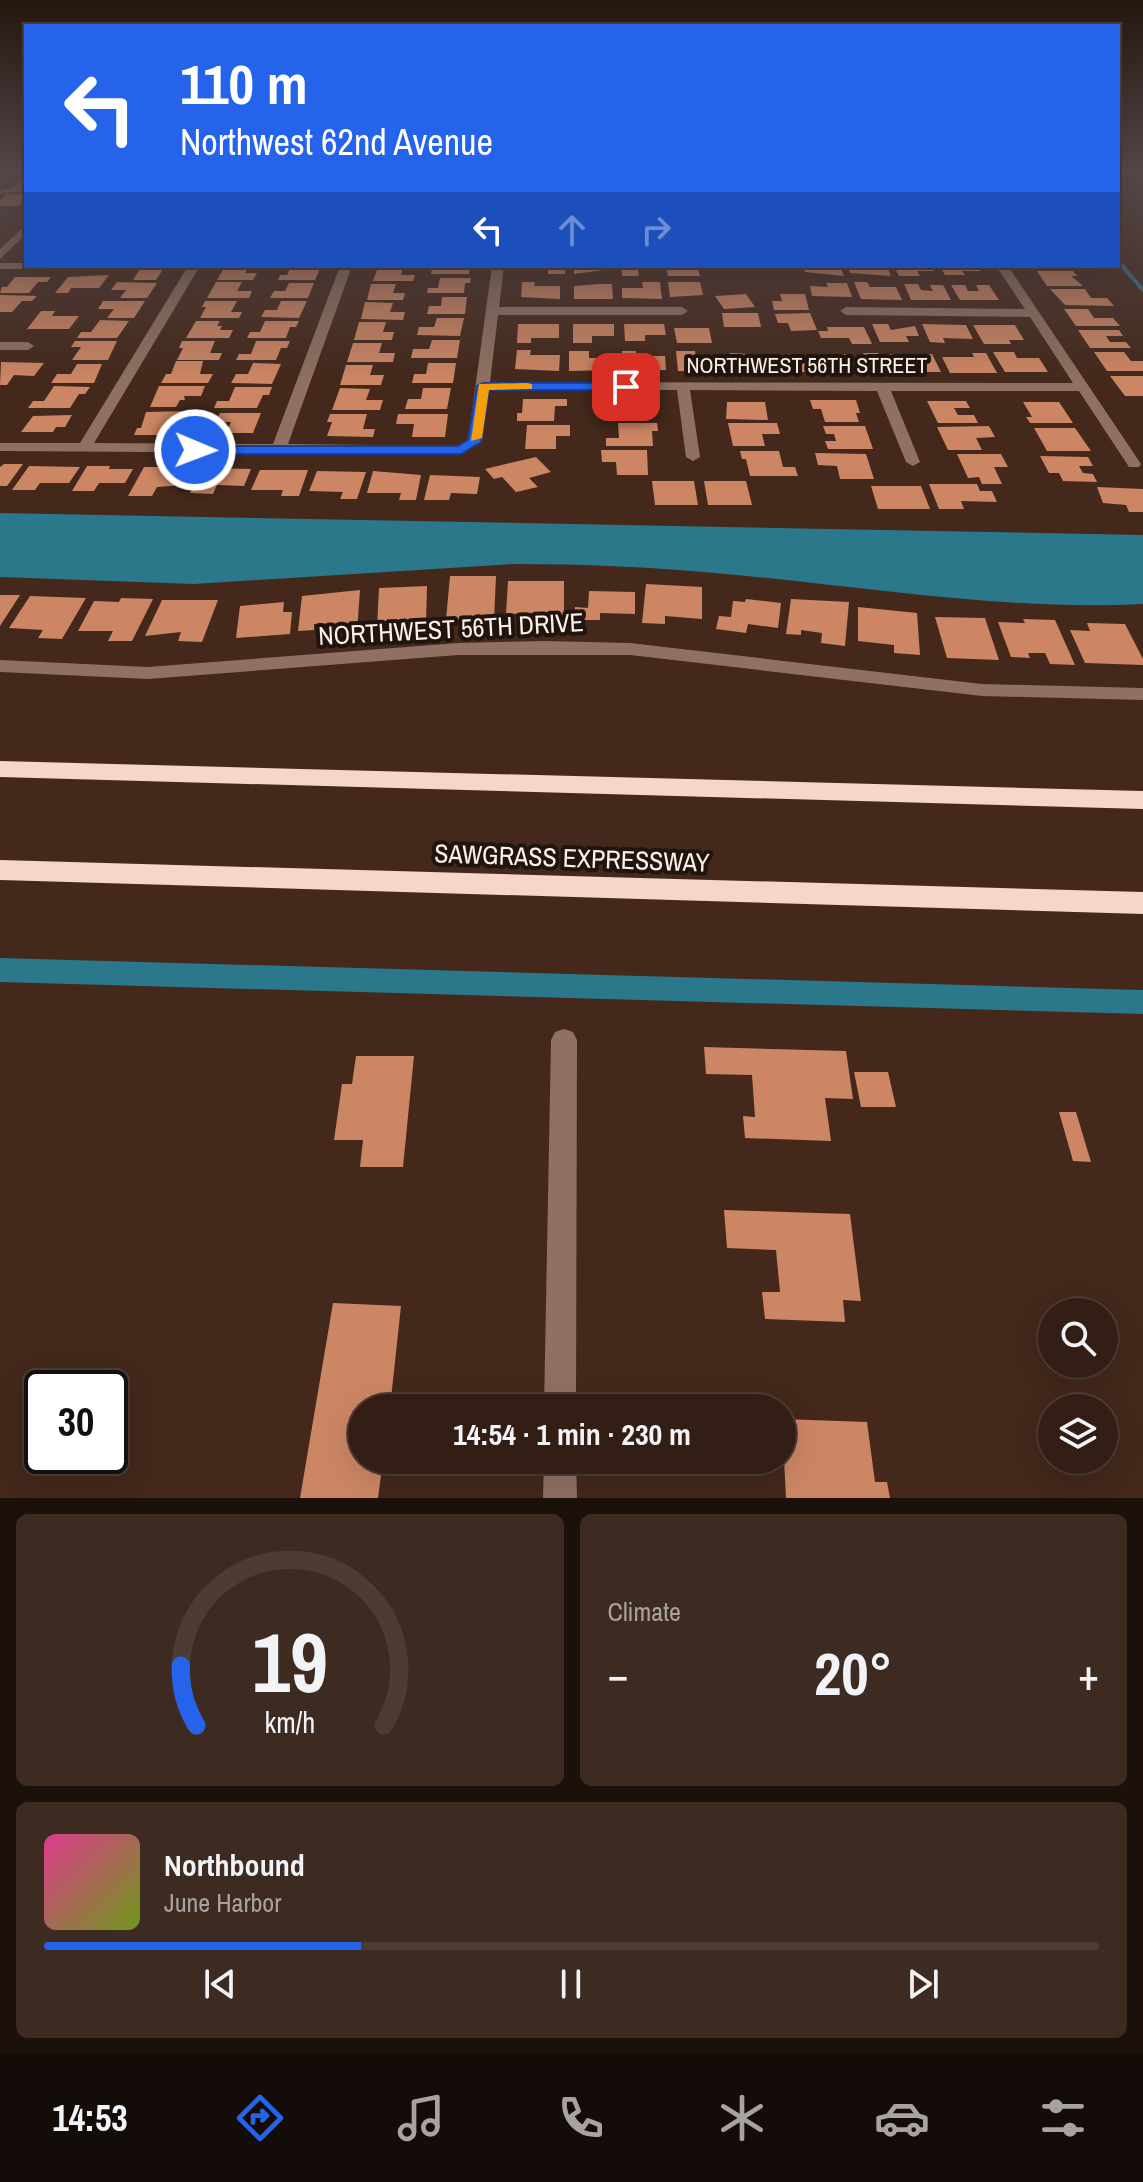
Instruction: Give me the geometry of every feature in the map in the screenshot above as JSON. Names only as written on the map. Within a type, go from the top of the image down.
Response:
[{"type":"highway","points":[[0,769],[517,786],[1143,800]]},
{"type":"highway","name":"SAWGRASS EXPRESSWAY","points":[[0,870],[1143,903]]},
{"type":"street","points":[[0,266],[24,266]]},
{"type":"street","points":[[84,448],[193,268]]},
{"type":"street","points":[[278,451],[345,268]]},
{"type":"street","points":[[0,447],[461,450],[475,442],[498,268]]},
{"type":"street","points":[[1003,268],[1134,464]]},
{"type":"street","points":[[493,311],[682,311]]},
{"type":"street","points":[[846,311],[1034,313]]},
{"type":"street","points":[[0,346],[28,346]]},
{"type":"street","name":"NORTHWEST 56TH STREET","points":[[483,386],[1083,387]]},
{"type":"street","points":[[683,387],[693,457]]},
{"type":"street","points":[[883,388],[913,462]]},
{"type":"street","name":"NORTHWEST 56TH DRIVE","points":[[0,666],[148,673],[458,649],[630,649],[982,690],[1143,694]]},
{"type":"street","points":[[560,1394],[564,1040]]},
{"type":"street","points":[[560,1474],[560,1498]]},
{"type":"water","points":[[0,513],[1143,535],[1143,604],[986,601],[698,572],[565,565],[512,564],[194,584],[0,577]]},
{"type":"building","points":[[164,268],[156,280],[133,280],[140,269]]},
{"type":"building","points":[[224,268],[248,268],[245,273],[257,273],[253,280],[217,280]]},
{"type":"building","points":[[290,268],[320,268],[315,280],[278,280],[280,275],[287,275]]},
{"type":"building","points":[[378,268],[403,268],[401,275],[415,275],[413,281],[373,281]]},
{"type":"building","points":[[470,268],[469,274],[431,274],[432,269]]},
{"type":"building","points":[[565,268],[565,274],[548,274],[548,269],[528,269]]},
{"type":"building","points":[[574,268],[611,268],[611,269],[574,274]]},
{"type":"building","points":[[621,268],[659,270],[638,270],[639,276],[622,276]]},
{"type":"building","points":[[666,268],[698,268],[700,276],[668,276]]},
{"type":"building","points":[[804,268],[841,268],[844,276],[805,272]]},
{"type":"building","points":[[849,268],[888,268],[891,276],[850,273]]},
{"type":"building","points":[[895,268],[932,268],[934,271],[917,271],[920,276],[899,276]]},
{"type":"building","points":[[941,268],[979,268],[981,271],[962,271],[965,275],[945,275]]},
{"type":"building","points":[[1037,271],[1073,271],[1077,276],[1071,276],[1083,286],[1047,286]]},
{"type":"building","points":[[109,275],[99,288],[71,288],[68,293],[55,293],[68,277]]},
{"type":"building","points":[[15,277],[51,277],[47,282],[38,282],[29,293],[0,293],[2,287],[7,287]]},
{"type":"building","points":[[440,278],[471,278],[470,283],[465,283],[464,293],[427,293],[428,288],[438,288]]},
{"type":"building","points":[[117,282],[157,283],[147,298],[120,298],[126,290],[111,290]]},
{"type":"building","points":[[216,282],[242,282],[237,291],[252,291],[249,298],[207,298]]},
{"type":"building","points":[[522,282],[535,282],[534,286],[560,286],[560,299],[521,297]]},
{"type":"building","points":[[642,282],[660,282],[662,299],[622,298],[622,288],[643,288]]},
{"type":"building","points":[[668,282],[700,282],[703,295],[670,297]]},
{"type":"building","points":[[854,282],[867,282],[870,287],[896,287],[902,300],[861,299]]},
{"type":"building","points":[[289,283],[314,283],[308,298],[270,298],[274,291],[285,291]]},
{"type":"building","points":[[826,283],[847,283],[852,297],[812,296],[810,286],[828,287]]},
{"type":"building","points":[[371,284],[396,284],[393,293],[405,293],[403,300],[367,300]]},
{"type":"building","points":[[612,284],[613,299],[574,299],[574,286]]},
{"type":"building","points":[[904,284],[918,284],[921,290],[933,291],[930,285],[943,285],[951,300],[911,300]]},
{"type":"building","points":[[951,285],[965,285],[968,291],[979,291],[976,285],[989,285],[999,300],[960,300]]},
{"type":"building","points":[[1050,289],[1085,289],[1091,298],[1107,298],[1114,306],[1065,305]]},
{"type":"building","points":[[746,294],[755,307],[724,309],[715,296]]},
{"type":"building","points":[[780,294],[805,294],[809,310],[774,310],[772,301],[782,301]]},
{"type":"building","points":[[0,295],[37,296],[32,301],[22,301],[12,312],[0,312]]},
{"type":"building","points":[[442,297],[467,297],[465,314],[427,314],[429,306],[441,306]]},
{"type":"building","points":[[103,301],[145,301],[134,318],[107,318],[114,309],[98,309]]},
{"type":"building","points":[[205,301],[237,301],[231,312],[242,312],[239,318],[200,318],[206,307],[202,307]]},
{"type":"building","points":[[281,301],[307,301],[299,318],[261,317],[265,310],[277,310]]},
{"type":"building","points":[[365,302],[393,303],[390,312],[405,312],[403,320],[361,319]]},
{"type":"building","points":[[1064,309],[1088,309],[1094,318],[1113,318],[1120,326],[1076,326]]},
{"type":"building","points":[[41,311],[55,311],[52,316],[79,316],[69,329],[27,329]]},
{"type":"building","points":[[722,313],[758,313],[761,327],[724,327]]},
{"type":"building","points":[[810,313],[817,330],[791,331],[788,323],[778,323],[775,314]]},
{"type":"building","points":[[437,318],[464,318],[460,336],[417,335],[419,327],[434,327]]},
{"type":"building","points":[[100,320],[129,321],[117,338],[77,338],[81,332],[91,332]]},
{"type":"building","points":[[196,321],[220,321],[217,326],[222,326],[220,330],[233,330],[229,338],[186,338]]},
{"type":"building","points":[[265,321],[299,321],[296,327],[290,327],[286,338],[247,338],[250,332],[260,332]]},
{"type":"building","points":[[359,322],[386,322],[383,332],[394,332],[392,340],[354,340]]},
{"type":"building","points":[[518,324],[559,324],[559,338],[531,338],[531,343],[517,343]]},
{"type":"building","points":[[573,324],[614,324],[614,336],[592,336],[592,343],[573,343]]},
{"type":"building","points":[[624,324],[664,324],[666,335],[645,335],[645,341],[625,341]]},
{"type":"building","points":[[872,324],[888,324],[891,330],[915,326],[919,336],[906,336],[909,342],[880,342]]},
{"type":"building","points":[[922,324],[966,325],[973,339],[943,338],[945,343],[930,342]]},
{"type":"building","points":[[973,325],[1015,325],[1024,340],[1009,340],[1011,344],[984,344]]},
{"type":"building","points":[[827,327],[864,327],[872,344],[852,344],[849,338],[821,338],[818,331],[828,331]]},
{"type":"building","points":[[674,328],[709,328],[712,343],[677,343]]},
{"type":"building","points":[[1078,330],[1119,330],[1123,336],[1106,336],[1110,342],[1126,342],[1131,348],[1090,348]]},
{"type":"building","points":[[432,340],[460,340],[457,358],[411,358],[413,349],[429,349]]},
{"type":"building","points":[[75,341],[117,341],[108,360],[72,360],[81,347],[71,347]]},
{"type":"building","points":[[182,341],[215,341],[210,353],[222,353],[219,360],[177,360],[183,348],[179,348]]},
{"type":"building","points":[[256,341],[290,341],[287,348],[281,348],[276,360],[236,360],[239,354],[251,354]]},
{"type":"building","points":[[353,343],[382,343],[379,353],[395,353],[393,362],[347,362]]},
{"type":"building","points":[[517,350],[531,350],[530,355],[560,355],[559,371],[515,369]]},
{"type":"building","points":[[569,351],[589,351],[589,358],[611,358],[612,370],[569,371]]},
{"type":"building","points":[[622,351],[636,351],[636,356],[665,356],[666,370],[623,370]]},
{"type":"building","points":[[676,351],[695,351],[696,358],[719,358],[721,372],[678,371]]},
{"type":"building","points":[[993,352],[1014,352],[1017,358],[1039,358],[1048,372],[1005,372]]},
{"type":"building","points":[[1094,352],[1124,352],[1131,361],[1143,361],[1143,371],[1107,371]]},
{"type":"building","points":[[730,353],[749,354],[751,359],[773,359],[775,372],[732,371]]},
{"type":"building","points":[[863,353],[878,353],[886,372],[842,372],[835,354],[850,354],[853,361],[866,361]]},
{"type":"building","points":[[972,353],[986,353],[997,373],[950,373],[942,357],[974,357]]},
{"type":"building","points":[[782,354],[825,356],[830,372],[805,369],[805,372],[787,372]]},
{"type":"building","points":[[889,354],[904,354],[907,362],[920,362],[916,354],[932,354],[941,372],[896,372]]},
{"type":"building","points":[[176,361],[203,361],[200,374],[213,374],[208,383],[161,383],[166,374],[171,374]]},
{"type":"building","points":[[1,362],[44,363],[34,376],[14,375],[7,385],[0,385]]},
{"type":"building","points":[[253,363],[281,364],[272,384],[231,383],[236,374],[248,374]]},
{"type":"building","points":[[428,363],[456,363],[453,383],[412,383],[414,374],[426,374]]},
{"type":"building","points":[[77,364],[102,364],[94,383],[51,383],[57,374],[71,374]]},
{"type":"building","points":[[346,365],[373,365],[370,375],[384,375],[381,385],[340,385]]},
{"type":"building","points":[[1110,376],[1143,376],[1143,396],[1125,396]]},
{"type":"building","points":[[54,386],[90,387],[85,394],[79,394],[70,408],[28,408],[33,401],[44,401]]},
{"type":"building","points":[[159,386],[205,386],[201,396],[184,396],[185,400],[180,400],[176,407],[150,407]]},
{"type":"building","points":[[235,387],[272,387],[269,395],[263,395],[257,408],[214,408],[217,401],[229,401]]},
{"type":"building","points":[[340,388],[370,389],[366,400],[383,400],[380,410],[332,410]]},
{"type":"building","points":[[423,388],[451,388],[447,409],[405,409],[408,399],[421,399]]},
{"type":"building","points":[[523,399],[567,399],[567,406],[555,406],[554,421],[517,421],[517,413],[522,413]]},
{"type":"building","points":[[615,399],[647,399],[648,404],[655,404],[657,415],[616,415]]},
{"type":"building","points":[[810,400],[856,400],[859,422],[825,422],[821,409],[813,409]]},
{"type":"building","points":[[927,401],[966,401],[970,408],[954,408],[958,415],[974,415],[978,423],[938,423]]},
{"type":"building","points":[[727,402],[765,402],[768,420],[726,419]]},
{"type":"building","points":[[1023,402],[1059,402],[1073,423],[1030,423],[1026,417],[1032,417]]},
{"type":"building","points":[[192,411],[187,423],[171,423],[166,435],[134,435],[137,428],[141,428],[146,412]]},
{"type":"building","points":[[220,413],[261,413],[253,433],[226,433],[231,422],[216,422]]},
{"type":"building","points":[[330,414],[367,414],[363,429],[375,429],[373,437],[327,436],[332,422],[327,422]]},
{"type":"building","points":[[398,414],[448,414],[445,437],[412,437],[414,424],[396,424]]},
{"type":"building","points":[[72,415],[65,427],[56,427],[53,432],[21,432],[33,416]]},
{"type":"building","points":[[618,423],[657,423],[658,431],[652,431],[653,446],[606,446],[606,438],[619,438]]},
{"type":"building","points":[[728,423],[777,423],[780,434],[762,434],[765,446],[733,446]]},
{"type":"building","points":[[527,425],[570,425],[570,436],[556,436],[556,449],[525,449]]},
{"type":"building","points":[[823,426],[865,426],[873,449],[828,449],[825,441],[836,441],[834,434],[826,434]]},
{"type":"building","points":[[989,426],[995,437],[976,438],[982,450],[948,450],[937,427]]},
{"type":"building","points":[[1034,428],[1075,428],[1091,451],[1047,451]]},
{"type":"building","points":[[601,450],[647,450],[648,475],[617,475],[616,462],[602,462]]},
{"type":"building","points":[[740,451],[779,451],[783,467],[795,467],[798,476],[750,476],[746,459],[742,459]]},
{"type":"building","points":[[815,453],[866,454],[874,479],[840,479],[837,466],[818,465]]},
{"type":"building","points":[[957,454],[1001,454],[1008,467],[994,467],[1002,484],[982,484],[979,477],[968,478]]},
{"type":"building","points":[[1040,456],[1088,457],[1093,466],[1079,466],[1083,473],[1093,474],[1097,482],[1063,481],[1059,473],[1049,473]]},
{"type":"building","points":[[536,457],[551,472],[529,478],[538,487],[516,492],[502,477],[494,479],[485,469]]},
{"type":"building","points":[[4,464],[23,464],[7,486],[0,486],[0,467]]},
{"type":"building","points":[[29,466],[80,467],[69,483],[40,483],[35,490],[12,490]]},
{"type":"building","points":[[87,466],[133,469],[125,483],[99,483],[94,491],[72,491]]},
{"type":"building","points":[[144,467],[194,467],[185,485],[157,487],[152,496],[128,496]]},
{"type":"building","points":[[203,468],[251,469],[244,486],[217,485],[213,494],[190,493]]},
{"type":"building","points":[[260,470],[308,470],[299,496],[281,496],[283,490],[251,490]]},
{"type":"building","points":[[317,471],[366,472],[357,499],[340,499],[343,492],[309,491]]},
{"type":"building","points":[[373,471],[421,475],[416,500],[399,500],[401,493],[367,493]]},
{"type":"building","points":[[430,475],[480,477],[477,494],[451,493],[449,500],[424,500]]},
{"type":"building","points":[[652,481],[694,481],[698,505],[655,505]]},
{"type":"building","points":[[704,481],[746,481],[752,505],[708,505]]},
{"type":"building","points":[[929,484],[977,484],[980,491],[992,491],[997,502],[961,501],[964,509],[939,509]]},
{"type":"building","points":[[871,486],[921,486],[930,509],[878,509]]},
{"type":"building","points":[[1097,487],[1143,489],[1143,512],[1129,512],[1126,505],[1103,503]]},
{"type":"building","points":[[450,576],[496,576],[494,621],[446,620]]},
{"type":"building","points":[[508,581],[564,581],[564,620],[541,621],[541,613],[506,614]]},
{"type":"building","points":[[646,584],[702,587],[702,619],[665,616],[665,624],[642,623]]},
{"type":"building","points":[[427,586],[426,624],[377,627],[379,588]]},
{"type":"building","points":[[360,590],[357,631],[334,632],[335,623],[314,624],[314,630],[298,631],[302,596]]},
{"type":"building","points":[[589,591],[635,592],[635,614],[600,613],[600,620],[575,620],[575,607],[588,608]]},
{"type":"building","points":[[0,595],[20,595],[0,626]]},
{"type":"building","points":[[30,596],[86,598],[62,639],[38,638],[43,630],[9,628]]},
{"type":"building","points":[[121,598],[153,599],[132,641],[108,641],[113,631],[78,631],[94,601],[119,602]]},
{"type":"building","points":[[746,599],[781,603],[778,628],[748,624],[746,633],[716,629],[719,616],[731,617],[733,601],[745,602]]},
{"type":"building","points":[[791,599],[849,602],[845,646],[821,643],[822,633],[801,630],[801,635],[786,634]]},
{"type":"building","points":[[162,600],[218,600],[202,642],[178,641],[181,632],[145,636]]},
{"type":"building","points":[[284,602],[283,612],[292,612],[290,634],[236,638],[240,606]]},
{"type":"building","points":[[858,607],[917,613],[920,655],[894,653],[894,645],[858,641]]},
{"type":"building","points":[[935,617],[985,618],[999,660],[947,658]]},
{"type":"building","points":[[1023,619],[1055,620],[1075,665],[1050,664],[1045,653],[1028,653],[1030,658],[1011,657],[998,622],[1025,623]]},
{"type":"building","points":[[1087,623],[1125,624],[1143,659],[1143,665],[1085,663],[1070,630],[1090,631]]},
{"type":"building","points":[[704,1047],[846,1051],[853,1099],[825,1098],[831,1141],[745,1138],[743,1116],[755,1117],[752,1075],[706,1074]]},
{"type":"building","points":[[356,1056],[414,1056],[403,1167],[360,1167],[363,1140],[334,1140],[342,1084],[352,1084]]},
{"type":"building","points":[[854,1072],[888,1072],[896,1107],[861,1107]]},
{"type":"building","points":[[1059,1112],[1076,1112],[1091,1162],[1073,1161]]},
{"type":"building","points":[[724,1210],[850,1214],[861,1301],[843,1300],[845,1322],[765,1319],[762,1292],[780,1292],[776,1250],[727,1248]]},
{"type":"building","points":[[333,1303],[401,1306],[392,1394],[348,1394],[348,1474],[381,1474],[378,1498],[300,1498]]},
{"type":"building","points":[[796,1419],[867,1422],[875,1482],[887,1482],[890,1498],[786,1498],[785,1474],[796,1474]]},
{"type":"waterway","points":[[1120,263],[1143,290]]},
{"type":"waterway","points":[[0,970],[1143,1002]]},
{"type":"slow traffic","points":[[475,438],[483,386],[527,386]]},
{"type":"route","points":[[195,450],[461,450],[475,442],[483,386],[626,387]]}]
